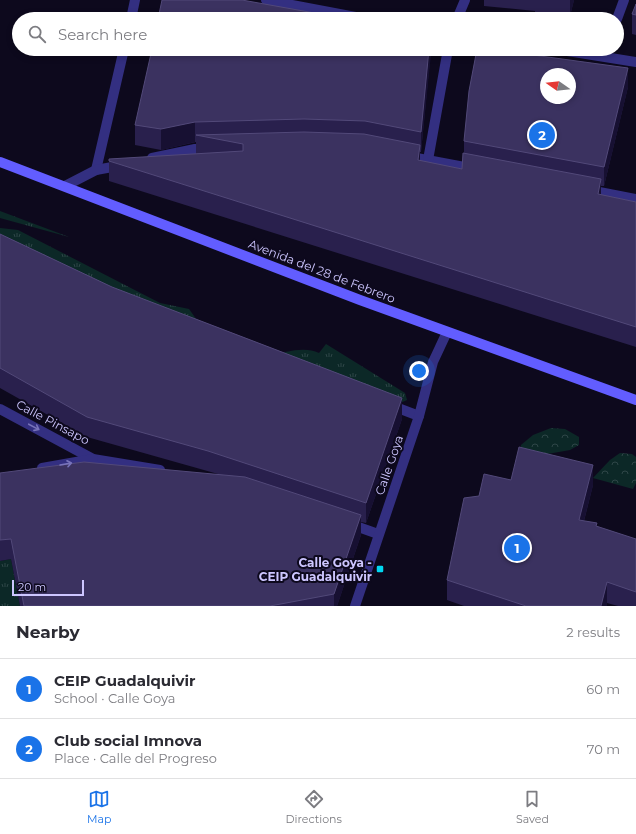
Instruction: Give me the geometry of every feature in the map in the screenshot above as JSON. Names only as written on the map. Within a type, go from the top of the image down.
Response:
[{"type":"main road","name":"Avenida del 28 de Febrero","points":[[0,162],[447,332],[636,400]]},
{"type":"street","points":[[132,12],[135,0]]},
{"type":"street","points":[[266,0],[294,3],[334,12]]},
{"type":"street","points":[[460,12],[465,0]]},
{"type":"street","points":[[620,12],[624,0]]},
{"type":"street","points":[[96,170],[122,56]]},
{"type":"street","points":[[428,160],[447,56]]},
{"type":"street","points":[[617,56],[636,62]]},
{"type":"street","points":[[65,186],[96,170],[195,149],[219,148]]},
{"type":"street","points":[[396,154],[482,170]]},
{"type":"street","points":[[582,189],[636,199]]},
{"type":"street","name":"Calle Goya","points":[[355,606],[419,416],[433,362],[447,332]]},
{"type":"street","points":[[383,403],[419,416]]},
{"type":"street","name":"Calle Pinsapo","points":[[0,409],[93,459]]},
{"type":"street","points":[[31,470],[93,459],[168,471]]},
{"type":"street","points":[[341,521],[378,534]]},
{"type":"green space","points":[[0,211],[69,237],[0,218]]},
{"type":"green space","points":[[0,228],[18,230],[160,303],[189,309],[204,330],[0,242]]},
{"type":"green space","points":[[326,344],[405,393],[407,400],[398,404],[271,356],[289,351],[301,350],[319,353]]},
{"type":"green space","points":[[551,428],[565,429],[579,437],[579,445],[570,450],[519,459],[521,445],[533,435]]},
{"type":"green space","points":[[620,453],[632,454],[636,457],[636,483],[633,489],[593,478],[610,460]]},
{"type":"green space","points":[[11,559],[20,606],[0,606],[0,561]]},
{"type":"building","points":[[162,0],[242,0],[309,12],[159,12]]},
{"type":"building","points":[[636,4],[636,15],[632,14]]},
{"type":"building","points":[[150,56],[428,56],[421,132],[365,121],[304,119],[195,122],[161,129],[135,125]]},
{"type":"building","points":[[476,56],[540,56],[628,68],[604,167],[464,141],[469,91]]},
{"type":"building","points":[[304,132],[364,134],[420,145],[418,160],[462,169],[463,153],[601,179],[598,194],[636,202],[636,327],[109,161],[109,159],[243,151],[243,144],[196,135]]},
{"type":"building","points":[[0,234],[112,287],[402,398],[366,503],[208,451],[87,417],[0,368]]},
{"type":"building","points":[[519,447],[593,465],[579,520],[597,523],[596,526],[636,539],[636,592],[607,582],[601,606],[526,606],[447,580],[464,498],[479,496],[484,474],[511,480]]},
{"type":"building","points":[[84,462],[245,477],[361,515],[334,594],[270,606],[24,606],[11,539],[0,540],[0,473]]},
{"type":"place","name":"Club social Imnova","points":[[542,135]]},
{"type":"place","name":"CEIP Guadalquivir","points":[[517,548]]},
{"type":"place","name":"Calle Goya - CEIP Guadalquivir","points":[[380,569]]}]
